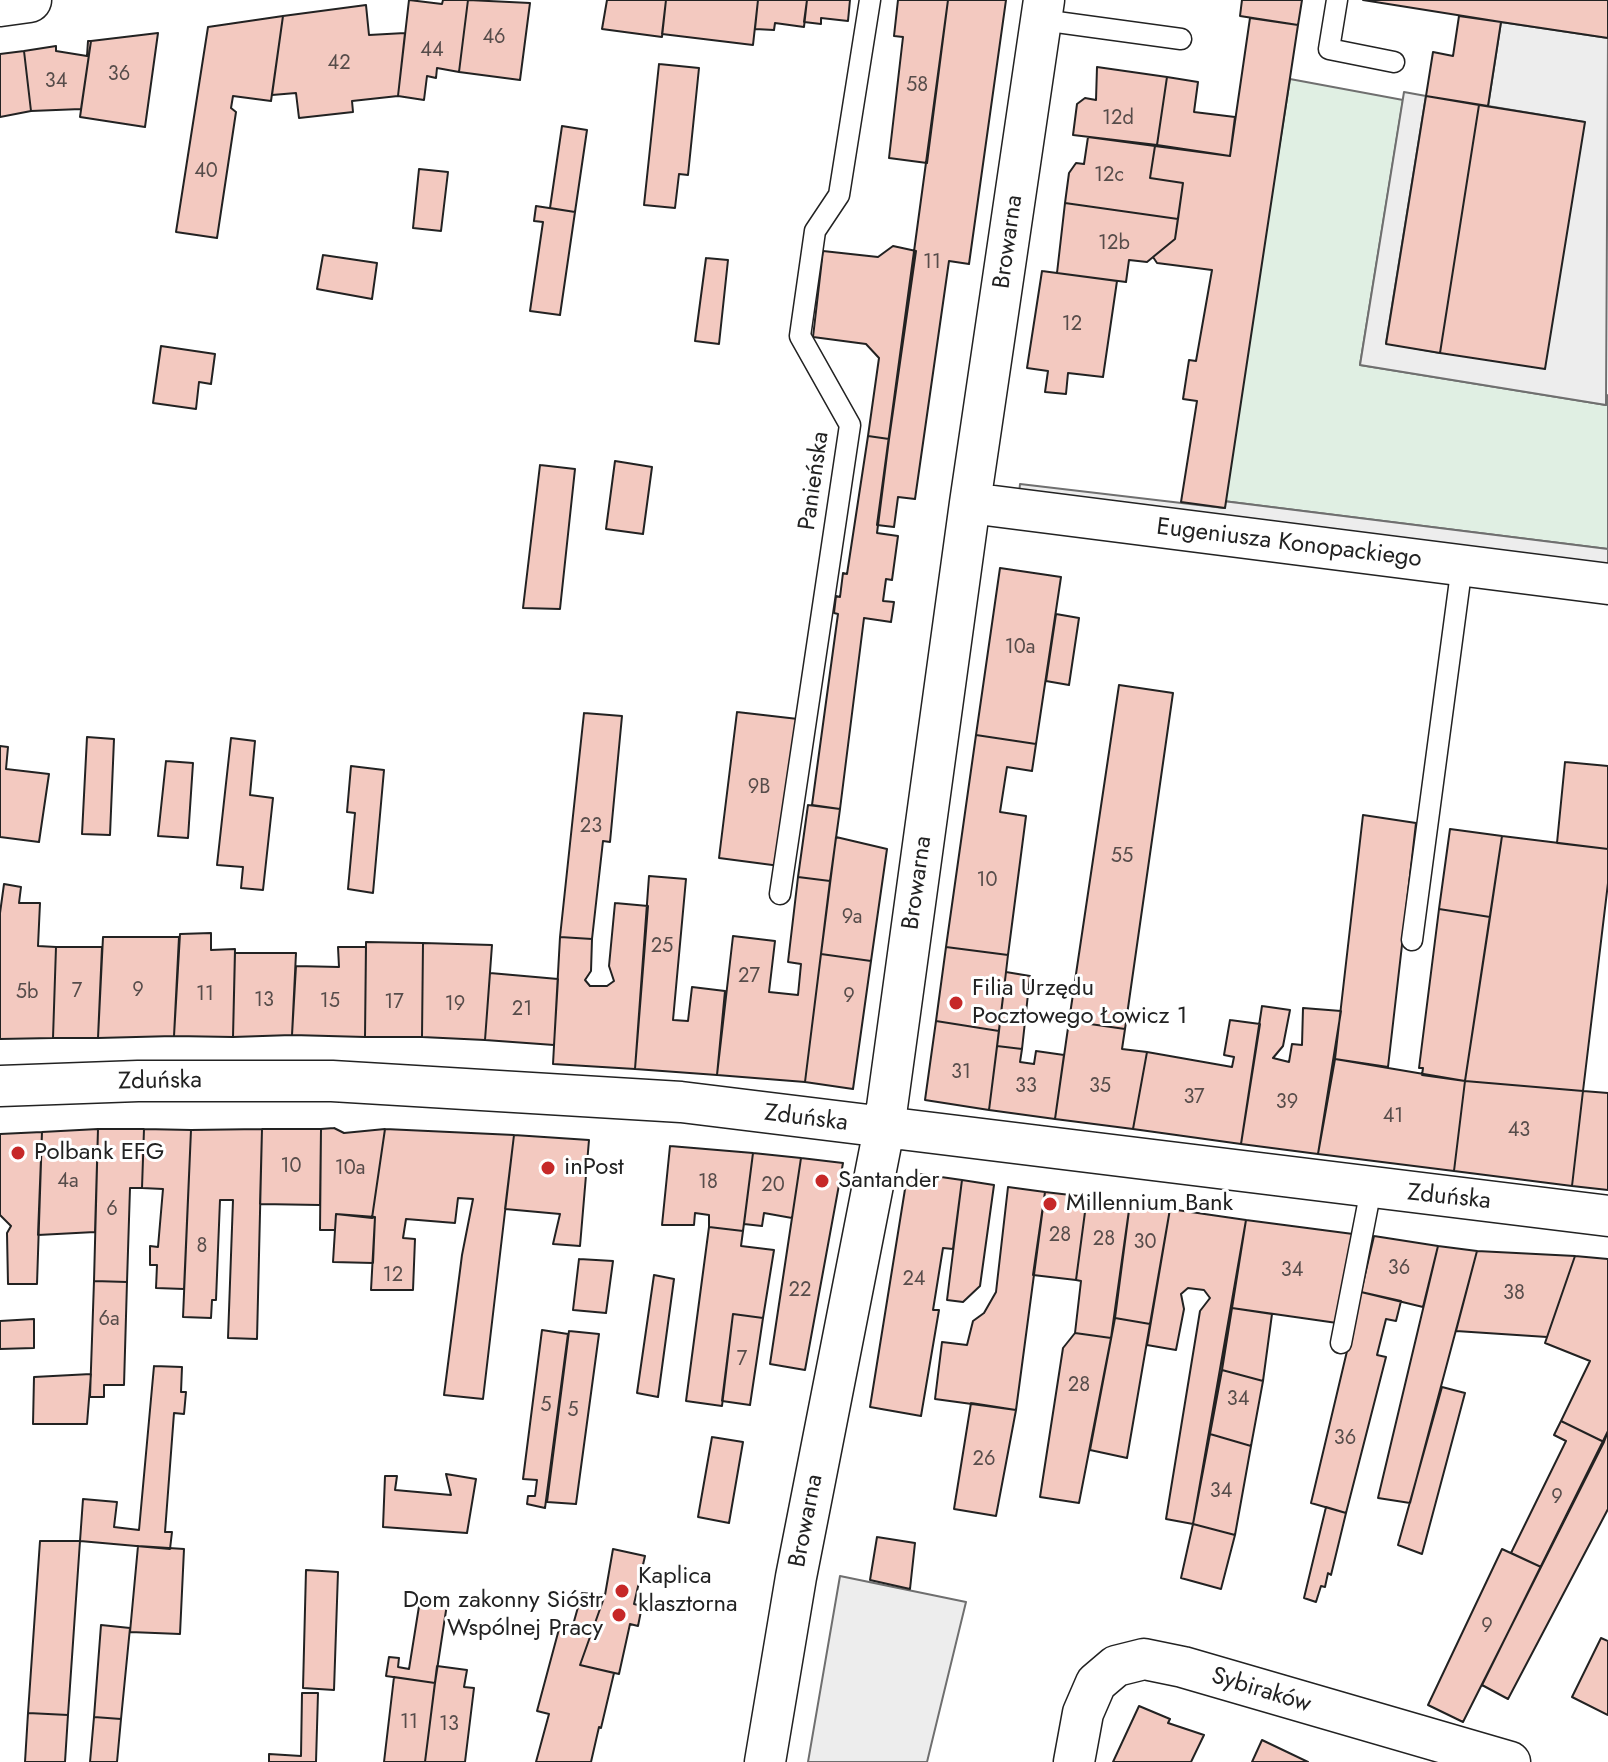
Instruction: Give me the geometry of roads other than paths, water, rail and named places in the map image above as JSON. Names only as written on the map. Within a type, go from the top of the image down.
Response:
[{"type":"street","points":[[0,4],[29,0]]},
{"type":"street","name":"Browarna","points":[[765,1762],[796,1577],[884,1129],[970,503],[1043,10]]},
{"type":"street","name":"Eugeniusza Konopackiego","points":[[970,503],[1608,584]]},
{"type":"street","name":"Zduńska","points":[[0,1086],[138,1081],[332,1081],[681,1102],[1608,1216]]},
{"type":"street","name":"Sybiraków","points":[[1074,1762],[1083,1713],[1096,1683],[1116,1666],[1144,1659],[1183,1667],[1510,1762]]},
{"type":"lane","name":"Panieńska","points":[[780,894],[850,425],[800,336],[815,231],[839,195],[870,0]]},
{"type":"lane","points":[[1337,0],[1329,49],[1394,62]]},
{"type":"lane","points":[[1043,10],[1181,39]]},
{"type":"lane","points":[[1412,940],[1462,565]]},
{"type":"lane","points":[[1341,1343],[1371,1189]]},
{"type":"place","name":"Filia Urzędu Pocztowego Łowicz 1","points":[[956,1003]]},
{"type":"place","name":"Polbank EFG","points":[[18,1153]]},
{"type":"place","name":"inPost","points":[[548,1168]]},
{"type":"place","name":"Santander","points":[[822,1181]]},
{"type":"place","name":"Millennium Bank","points":[[1050,1204]]},
{"type":"place","name":"Kaplica klasztorna","points":[[622,1591]]},
{"type":"place","name":"Dom zakonny Sióstr Wspólnej Pracy","points":[[619,1615]]}]
